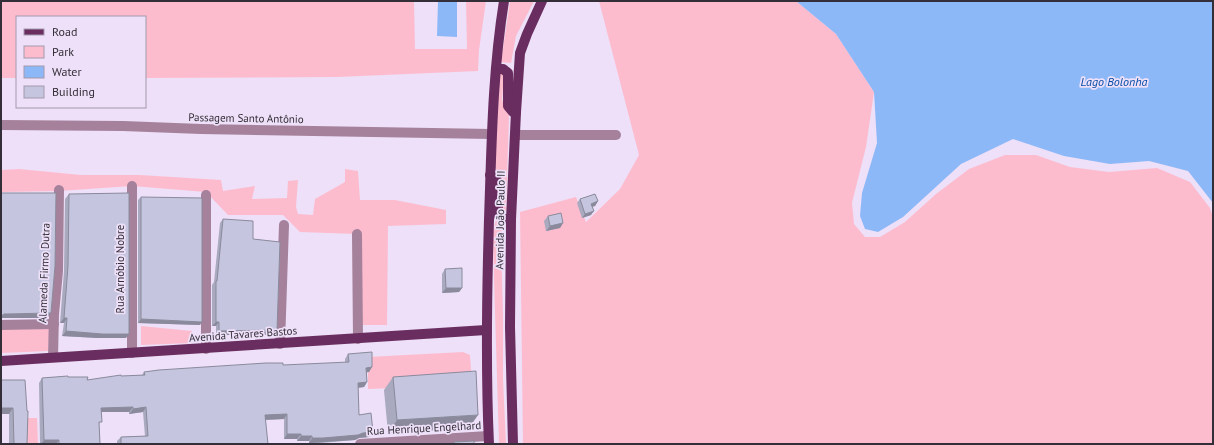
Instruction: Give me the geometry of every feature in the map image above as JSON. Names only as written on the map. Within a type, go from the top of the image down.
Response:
[{"type":"main road","name":"Avenida João Paulo II","points":[[489,440],[486,330],[491,134],[498,34],[504,1]]},
{"type":"main road","name":"Avenida João Paulo II","points":[[513,444],[510,327],[510,219],[516,112],[520,53],[542,1]]},
{"type":"main road","points":[[496,69],[503,69],[508,73],[508,106],[513,112],[516,112]]},
{"type":"main road","points":[[490,175],[498,182],[498,214],[503,219],[510,219]]},
{"type":"main road","name":"Avenida Tavares Bastos","points":[[1,361],[486,330]]},
{"type":"street","name":"Passagem Santo Antônio","points":[[1,125],[491,134]]},
{"type":"street","points":[[515,135],[616,135]]},
{"type":"street","name":"Rua Arnóbio Nobre","points":[[132,186],[132,353]]},
{"type":"street","name":"Alameda Firmo Dutra","points":[[53,357],[58,271],[59,190]]},
{"type":"street","points":[[206,195],[206,349]]},
{"type":"street","points":[[280,344],[284,225]]},
{"type":"street","points":[[357,234],[358,339]]},
{"type":"street","points":[[1,325],[54,324]]},
{"type":"street","name":"Rua Henrique Engelhard","points":[[360,444],[489,440]]},
{"type":"green space","points":[[1,1],[414,1],[415,49],[467,49],[466,1],[486,1],[479,50],[478,71],[337,77],[146,78],[146,16],[16,16],[16,78],[1,78]]},
{"type":"green space","points":[[510,1],[534,1],[516,36],[511,63],[501,62]]},
{"type":"green space","points":[[599,1],[796,1],[836,34],[874,92],[866,147],[852,203],[854,224],[865,237],[880,237],[905,222],[936,194],[969,169],[1005,155],[1036,155],[1070,167],[1109,172],[1157,168],[1190,182],[1210,208],[1213,217],[1213,444],[523,444],[520,212],[576,197],[586,222],[620,189],[639,155]]},
{"type":"green space","points":[[499,72],[504,75],[502,100],[509,115],[506,212],[501,211],[501,177],[494,166]]},
{"type":"green space","points":[[19,169],[81,175],[140,175],[221,180],[223,191],[255,186],[252,199],[287,198],[288,181],[298,180],[296,207],[298,214],[313,215],[315,199],[345,182],[345,169],[358,171],[360,200],[395,200],[446,210],[446,224],[388,226],[387,325],[358,325],[357,234],[300,232],[283,215],[228,215],[206,192],[132,186],[59,191],[1,192],[1,170]]},
{"type":"green space","points":[[497,216],[502,222],[503,379],[506,444],[499,443],[493,231]]},
{"type":"green space","points":[[141,326],[192,331],[192,343],[141,345]]},
{"type":"green space","points":[[1,327],[50,328],[48,351],[1,353]]},
{"type":"green space","points":[[463,352],[470,355],[472,385],[368,389],[368,357]]},
{"type":"green space","points":[[26,418],[37,418],[38,444],[26,444]]},
{"type":"water","points":[[438,1],[457,1],[457,37],[437,36]]},
{"type":"water","name":"Lago Bolonha","points":[[796,1],[1213,1],[1213,203],[1188,171],[1149,161],[1110,164],[1064,156],[1013,139],[961,164],[903,217],[878,232],[865,229],[860,216],[862,193],[877,143],[874,92],[836,34]]},
{"type":"building","points":[[1,193],[56,193],[55,266],[51,313],[4,314],[1,316]]},
{"type":"building","points":[[129,193],[129,334],[102,334],[66,331],[67,318],[64,318],[68,266],[69,194]]},
{"type":"building","points":[[595,194],[598,201],[591,204],[594,211],[585,214],[580,199]]},
{"type":"building","points":[[141,197],[202,198],[202,322],[141,319]]},
{"type":"building","points":[[561,213],[563,223],[550,226],[548,216]]},
{"type":"building","points":[[223,219],[253,221],[253,239],[280,242],[277,330],[219,331],[219,322],[216,322],[216,281]]},
{"type":"building","points":[[462,268],[462,288],[446,288],[445,269]]},
{"type":"building","points":[[372,352],[372,367],[366,368],[367,382],[358,383],[359,415],[371,413],[373,432],[358,435],[312,438],[312,436],[301,436],[301,434],[287,434],[287,414],[265,415],[268,444],[121,444],[121,437],[148,436],[146,407],[133,409],[133,407],[101,408],[102,422],[99,422],[100,444],[59,444],[59,440],[44,440],[42,378],[68,376],[88,377],[87,380],[121,375],[145,375],[144,372],[159,370],[266,363],[283,363],[283,365],[349,362],[348,354]]},
{"type":"building","points":[[476,371],[478,415],[397,420],[393,377]]},
{"type":"building","points":[[1,380],[25,380],[28,411],[27,444],[14,444],[13,408],[1,408]]},
{"type":"building","points":[[474,441],[474,444],[454,444],[454,442]]}]
